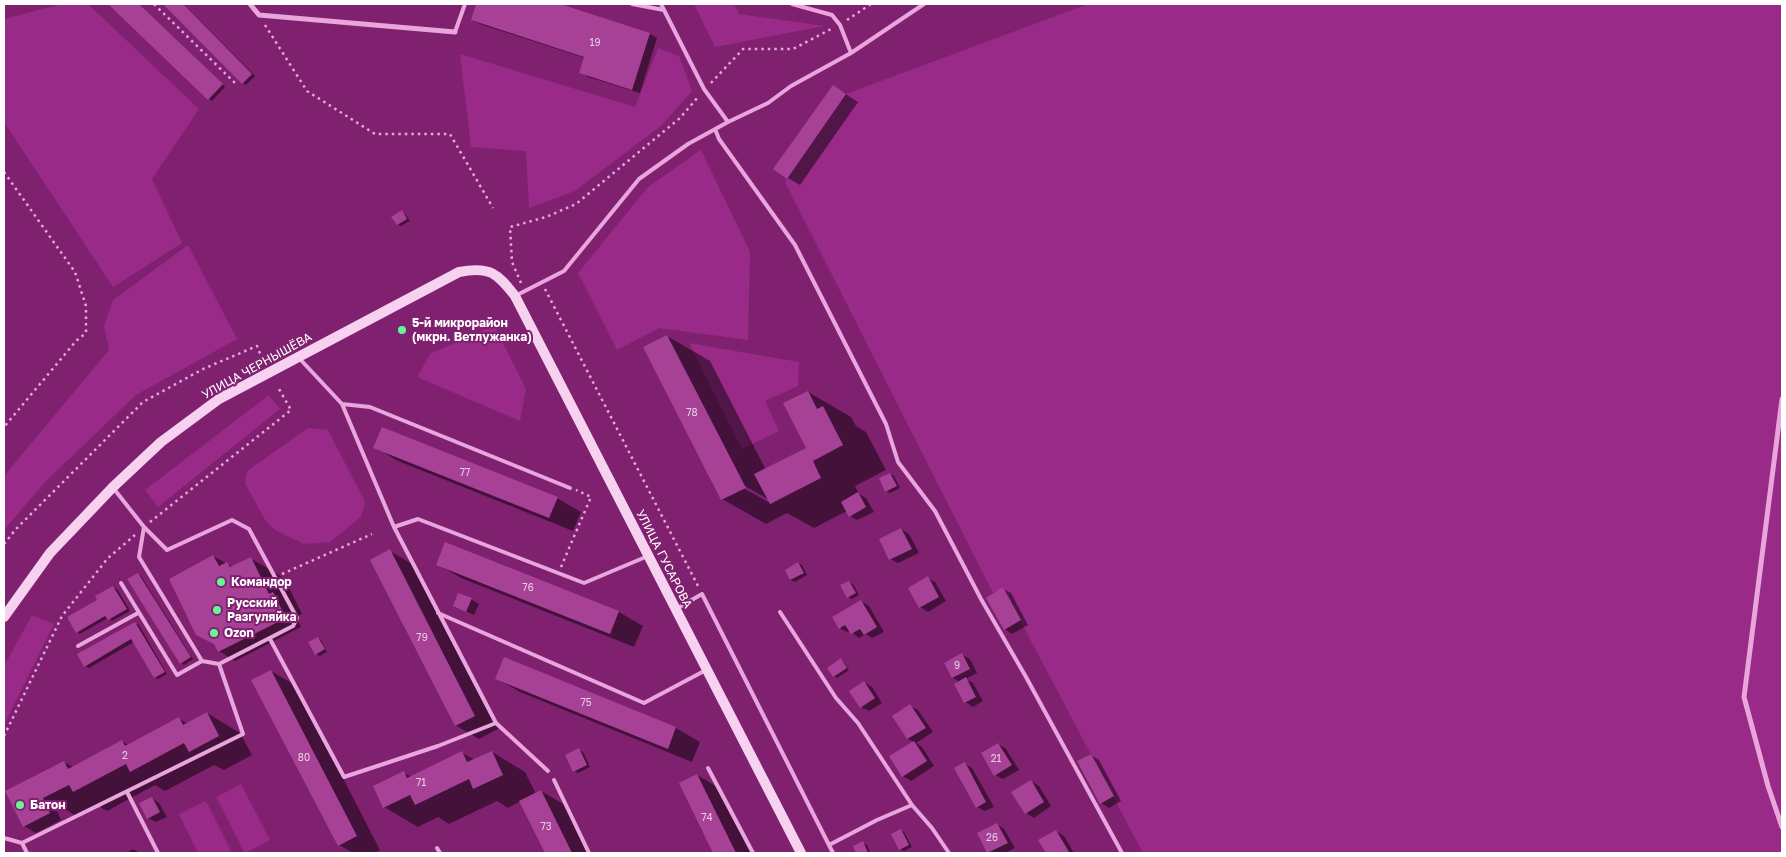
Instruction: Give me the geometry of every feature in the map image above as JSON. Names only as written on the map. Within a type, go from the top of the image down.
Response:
[{"type":"street","points":[[250,4],[259,15],[455,32]]},
{"type":"street","name":"УЛИЦА ЧЕРНЫШЁВА","points":[[4,617],[50,553],[113,487],[161,442],[219,399],[459,272],[475,269],[487,270],[501,278]]},
{"type":"street","name":"УЛИЦА ГУСАРОВА","points":[[501,278],[515,296],[801,853]]},
{"type":"street","points":[[1782,399],[1744,698],[1768,786],[1782,827]]},
{"type":"lane","points":[[455,32],[465,4]]},
{"type":"lane","points":[[632,4],[664,10]]},
{"type":"lane","points":[[661,4],[704,89],[728,122]]},
{"type":"lane","points":[[792,4],[832,15],[840,25],[851,53]]},
{"type":"lane","points":[[515,296],[564,271],[639,179],[688,144],[768,103],[791,86],[851,53],[924,4]]},
{"type":"lane","points":[[715,129],[719,139],[795,244],[886,424],[898,462],[935,511],[981,599],[1122,853]]},
{"type":"lane","points":[[297,357],[342,404],[394,527],[496,723],[548,771]]},
{"type":"lane","points":[[342,404],[370,407],[570,488]]},
{"type":"lane","points":[[113,487],[144,527],[167,550],[232,520],[249,529],[297,618],[293,626],[219,664],[202,661],[176,675],[121,583]]},
{"type":"lane","points":[[394,527],[418,519],[584,583],[649,556]]},
{"type":"lane","points":[[144,527],[138,557],[202,661]]},
{"type":"lane","points":[[676,609],[702,594],[833,853]]},
{"type":"lane","points":[[780,612],[836,698],[858,723],[912,806],[932,828],[949,853]]},
{"type":"lane","points":[[78,646],[138,613]]},
{"type":"lane","points":[[438,613],[644,703],[706,670]]},
{"type":"lane","points":[[270,639],[344,777],[438,746],[496,723]]},
{"type":"lane","points":[[4,838],[22,843],[243,734],[219,664]]},
{"type":"lane","points":[[708,768],[753,853]]},
{"type":"lane","points":[[554,780],[589,853]]},
{"type":"lane","points":[[127,792],[158,853]]},
{"type":"lane","points":[[829,845],[876,820],[912,806]]},
{"type":"lane","points":[[22,843],[27,853]]},
{"type":"lane","points":[[437,848],[440,853]]},
{"type":"path","points":[[154,4],[235,83]]},
{"type":"path","points":[[525,291],[512,262],[510,227],[546,217],[576,204],[680,118],[704,89],[743,49],[793,49],[840,25],[871,4]]},
{"type":"path","points":[[259,15],[307,91],[375,134],[450,134],[493,208]]},
{"type":"path","points":[[4,172],[75,272],[86,306],[86,333],[76,341],[4,427]]},
{"type":"path","points":[[542,283],[702,594]]},
{"type":"path","points":[[4,544],[16,528],[143,402],[203,368],[257,346],[261,356]]},
{"type":"path","points":[[559,573],[591,497],[570,488]]},
{"type":"path","points":[[285,573],[372,534]]},
{"type":"shaded area","points":[[62,4],[88,4],[199,109],[152,179],[182,243],[113,287],[4,122],[4,19]]},
{"type":"shaded area","points":[[694,4],[734,4],[739,14],[824,26],[715,47]]},
{"type":"shaded area","points":[[1088,4],[1782,4],[1782,853],[1143,853],[1003,588],[993,593],[785,182],[846,94]]},
{"type":"shaded area","points":[[658,48],[679,56],[692,91],[662,125],[575,191],[529,208],[526,151],[471,147],[460,54],[635,107]]},
{"type":"shaded area","points":[[701,150],[750,252],[748,340],[659,328],[617,350],[578,273],[648,187]]},
{"type":"shaded area","points":[[188,245],[237,339],[136,395],[45,482],[4,530],[4,476],[109,350],[104,326],[113,300]]},
{"type":"shaded area","points":[[494,325],[526,389],[520,421],[417,377],[430,354]]},
{"type":"shaded area","points":[[689,343],[799,362],[798,386],[765,401],[779,431],[742,449]]},
{"type":"shaded area","points":[[269,395],[280,409],[158,507],[145,490]]},
{"type":"shaded area","points":[[308,428],[328,430],[365,502],[361,517],[330,542],[304,544],[275,530],[265,520],[245,483],[247,471]]},
{"type":"shaded area","points":[[32,615],[54,624],[4,725],[4,666]]},
{"type":"shaded area","points":[[241,784],[270,840],[245,853],[216,797]]},
{"type":"shaded area","points":[[206,801],[232,853],[198,853],[179,814]]},
{"type":"building","points":[[108,4],[139,4],[223,84],[208,100]]},
{"type":"building","points":[[163,4],[183,4],[252,74],[242,84]]},
{"type":"building","points":[[476,4],[560,4],[650,33],[632,90],[579,73],[584,57],[471,20]]},
{"type":"building","points":[[833,85],[846,94],[787,179],[773,169]]},
{"type":"building","points":[[402,210],[407,219],[397,225],[391,217]]},
{"type":"building","points":[[667,335],[746,488],[721,500],[643,347]]},
{"type":"building","points":[[808,391],[817,409],[823,406],[843,445],[813,461],[821,478],[770,504],[754,474],[806,448],[783,403]]},
{"type":"building","points":[[382,427],[558,497],[549,518],[373,448]]},
{"type":"building","points":[[890,473],[897,486],[885,492],[879,478]]},
{"type":"building","points":[[858,492],[866,507],[849,517],[841,502]]},
{"type":"building","points":[[901,528],[912,549],[889,560],[879,539]]},
{"type":"building","points":[[445,542],[619,611],[610,634],[436,565]]},
{"type":"building","points":[[390,549],[475,716],[455,726],[370,560]]},
{"type":"building","points":[[213,555],[219,566],[227,562],[230,567],[251,557],[269,594],[273,592],[286,618],[218,652],[214,644],[196,635],[169,579]]},
{"type":"building","points":[[798,562],[804,573],[790,580],[785,570]]},
{"type":"building","points":[[138,573],[191,657],[180,664],[127,579]]},
{"type":"building","points":[[928,576],[939,597],[919,608],[908,588]]},
{"type":"building","points":[[849,581],[856,593],[847,598],[840,585]]},
{"type":"building","points":[[113,586],[127,609],[108,620],[105,616],[76,633],[67,617],[97,600],[95,596]]},
{"type":"building","points":[[1003,587],[1021,620],[1004,630],[986,598]]},
{"type":"building","points":[[458,593],[472,598],[466,612],[453,606]]},
{"type":"building","points":[[861,600],[877,627],[864,635],[860,629],[851,634],[845,625],[839,629],[832,617]]},
{"type":"building","points":[[135,622],[165,672],[154,678],[131,639],[84,667],[77,654]]},
{"type":"building","points":[[318,637],[325,649],[315,655],[308,642]]},
{"type":"building","points":[[962,653],[970,669],[952,678],[944,663]]},
{"type":"building","points":[[504,657],[676,727],[668,749],[495,679]]},
{"type":"building","points":[[841,658],[847,668],[833,677],[827,668]]},
{"type":"building","points":[[271,670],[357,836],[338,846],[251,680]]},
{"type":"building","points":[[966,677],[976,697],[964,703],[954,684]]},
{"type":"building","points":[[864,681],[875,698],[860,708],[849,691]]},
{"type":"building","points":[[910,704],[926,728],[907,739],[892,716]]},
{"type":"building","points":[[207,712],[219,736],[189,752],[184,743],[130,772],[126,764],[73,792],[69,785],[43,798],[50,813],[23,827],[5,791],[64,761],[68,769],[122,740],[125,746],[179,717],[183,725]]},
{"type":"building","points":[[914,741],[927,761],[902,777],[889,756]]},
{"type":"building","points":[[998,743],[1012,765],[994,776],[981,753]]},
{"type":"building","points":[[579,748],[587,765],[573,772],[565,755]]},
{"type":"building","points":[[462,751],[467,762],[492,751],[503,775],[473,789],[469,779],[415,805],[410,795],[383,808],[373,786],[404,771],[407,778]]},
{"type":"building","points":[[1091,754],[1114,796],[1100,804],[1077,761]]},
{"type":"building","points":[[965,762],[986,802],[976,808],[954,768]]},
{"type":"building","points":[[697,774],[736,853],[713,853],[679,783]]},
{"type":"building","points":[[1031,780],[1044,802],[1025,814],[1011,792]]},
{"type":"building","points":[[541,790],[572,853],[545,853],[519,801]]},
{"type":"building","points":[[152,797],[160,812],[147,819],[139,803]]},
{"type":"building","points":[[997,823],[1008,843],[987,853],[977,833]]},
{"type":"building","points":[[901,829],[909,845],[899,850],[891,834]]},
{"type":"building","points":[[1056,830],[1069,852],[1046,853],[1038,840]]},
{"type":"building","points":[[863,841],[868,853],[856,853],[853,846]]},
{"type":"place","name":"5-й микрорайон (мкрн. Ветлужанка)","points":[[402,330]]},
{"type":"place","name":"Командор","points":[[221,582]]},
{"type":"place","name":"Русский Разгуляйка","points":[[217,610]]},
{"type":"place","name":"Ozon","points":[[214,633]]},
{"type":"place","name":"Батон","points":[[20,805]]}]
